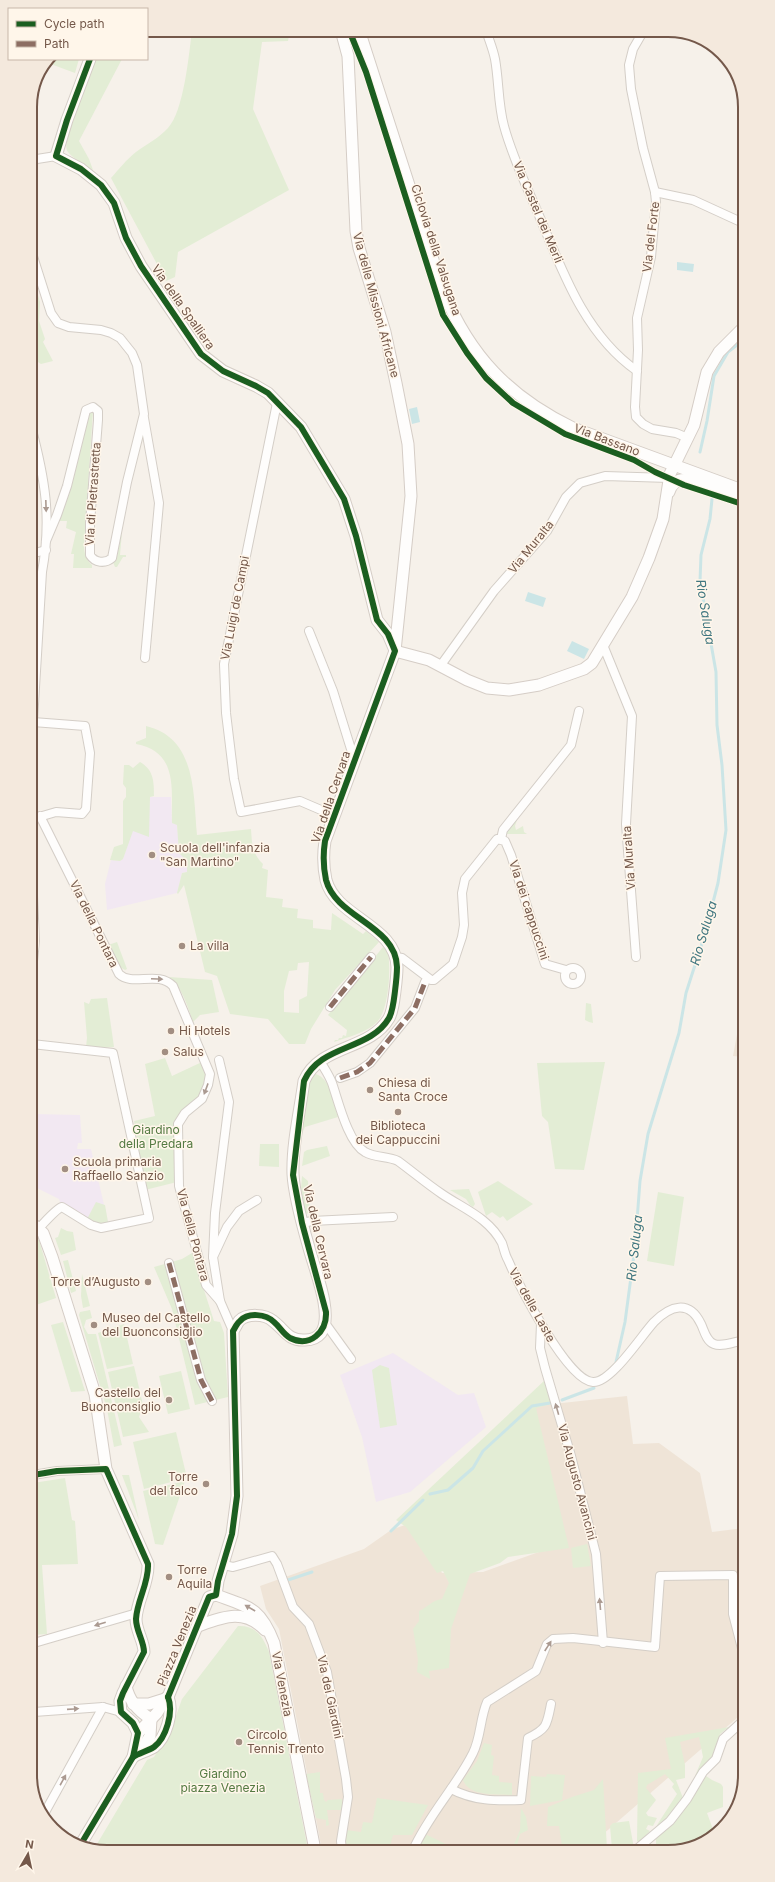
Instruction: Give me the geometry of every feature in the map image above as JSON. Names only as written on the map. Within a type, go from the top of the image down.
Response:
[{"type":"street","name":"Via delle Missioni Africane","points":[[343,37],[348,56],[356,231],[359,248],[385,332],[410,458],[410,501],[395,651]]},
{"type":"street","points":[[356,37],[365,52]]},
{"type":"street","name":"Via Bassano","points":[[361,37],[443,291],[458,324],[472,347],[490,369],[510,388],[548,416],[573,428],[738,489]]},
{"type":"street","points":[[364,37],[365,52]]},
{"type":"street","name":"Via Castel dei Merli","points":[[488,37],[495,58],[503,124],[520,170],[562,270],[579,304],[602,339],[622,361],[637,371]]},
{"type":"street","name":"Via del Forte","points":[[640,37],[633,49],[629,66],[631,89],[643,148],[656,192],[651,257],[637,318],[636,417],[643,424],[652,429],[676,433],[688,438]]},
{"type":"street","points":[[37,159],[56,156],[67,120],[90,60]]},
{"type":"street","name":"Via della Spalliera","points":[[56,156],[81,169],[101,185],[114,203],[126,238],[141,266],[201,354],[223,371],[268,393],[301,427],[344,499],[356,536],[377,620],[388,634],[395,651]]},
{"type":"street","points":[[656,192],[693,200],[738,221]]},
{"type":"street","name":"Via di Pietrastretta","points":[[37,269],[51,312],[58,323],[69,327],[100,330],[120,338],[132,353],[137,365],[159,503],[145,658]]},
{"type":"street","points":[[667,501],[669,478],[696,418],[707,372],[729,340],[738,332]]},
{"type":"street","name":"Via Luigi de Campi","points":[[278,403],[225,654],[226,713],[234,779],[242,812],[300,801],[335,816]]},
{"type":"street","name":"Via di Pietrastretta","points":[[46,541],[57,515],[66,486],[86,410],[92,407],[98,412],[98,420],[90,523],[90,555],[92,559],[99,562],[107,562],[112,558],[127,482],[144,414]]},
{"type":"street","points":[[37,452],[46,491],[46,550],[42,572],[37,655]]},
{"type":"street","name":"Via Muralta","points":[[441,665],[494,592],[547,531],[566,497],[580,483],[605,476],[669,478]]},
{"type":"street","points":[[395,651],[429,660],[467,680],[487,688],[509,690],[520,689],[584,669],[592,663],[632,597],[641,578],[663,519],[671,485],[676,481],[685,480],[738,495]]},
{"type":"street","points":[[37,552],[46,550]]},
{"type":"street","name":"Via della Cervara","points":[[309,630],[333,691],[355,763]]},
{"type":"street","name":"Via Muralta","points":[[603,645],[632,716],[626,824],[636,957]]},
{"type":"street","name":"Via della Cervara","points":[[325,1323],[326,1312],[302,1223],[293,1175],[304,1081],[307,1073],[320,1061],[335,1051],[366,1039],[381,1029],[390,1016],[397,968],[396,956],[383,936],[338,899],[326,881],[323,860],[325,841],[395,651]]},
{"type":"street","points":[[396,956],[402,958],[418,972],[431,980],[434,980],[453,964],[464,932],[462,893],[465,879],[494,840],[501,839],[503,830],[571,745],[579,711]]},
{"type":"street","points":[[37,722],[85,726],[90,754],[86,809],[84,813],[78,814],[56,812],[37,818]]},
{"type":"street","name":"Via della Pontara","points":[[40,816],[119,974],[126,978],[159,978],[168,980],[173,986],[210,1074],[208,1085],[202,1099],[185,1113],[178,1124],[180,1186],[206,1285],[220,1301]]},
{"type":"street","name":"Via dei cappuccini","points":[[501,839],[505,842],[511,855],[545,964],[566,970]]},
{"type":"street","points":[[330,1007],[371,957]]},
{"type":"street","points":[[340,1078],[356,1072],[370,1063],[415,1008],[425,982]]},
{"type":"street","points":[[37,1045],[113,1053],[149,1218],[101,1228],[91,1225],[62,1207],[58,1208],[48,1220],[37,1226]]},
{"type":"street","points":[[216,1595],[218,1581],[232,1534],[237,1496],[233,1331],[220,1301],[213,1257],[215,1213],[229,1102],[219,1060]]},
{"type":"street","name":"Via delle Laste","points":[[320,1061],[331,1081],[356,1144],[365,1152],[392,1158],[398,1161],[442,1194],[482,1218],[501,1242],[508,1260],[551,1342],[574,1370],[592,1382],[600,1381],[613,1372],[654,1322],[662,1315],[680,1307],[685,1308],[695,1314],[710,1342],[720,1345],[738,1341]]},
{"type":"street","points":[[213,1257],[227,1227],[239,1211],[257,1200]]},
{"type":"street","name":"Via della Cervara","points":[[302,1223],[312,1221],[393,1217]]},
{"type":"street","points":[[37,1227],[43,1233],[52,1257],[94,1394],[106,1468],[148,1564],[148,1574],[137,1613],[137,1628],[144,1647],[144,1652],[126,1686],[120,1701],[121,1712]]},
{"type":"street","points":[[169,1263],[201,1380],[212,1401]]},
{"type":"street","points":[[233,1331],[244,1318],[257,1315],[274,1321],[288,1337],[308,1340],[315,1338],[320,1334],[325,1323],[351,1359]]},
{"type":"street","name":"Via Augusto Avancini","points":[[541,1324],[540,1348],[571,1456],[596,1554],[603,1643]]},
{"type":"street","points":[[37,1474],[57,1471],[106,1468]]},
{"type":"street","name":"Via dei Giardini","points":[[224,1565],[233,1567],[272,1556],[277,1564],[293,1607],[309,1624],[327,1672],[347,1785],[347,1802],[341,1845]]},
{"type":"street","points":[[415,1845],[426,1823],[462,1774],[474,1750],[487,1702],[528,1678],[536,1671],[547,1644],[553,1639],[573,1638],[603,1643],[655,1647],[660,1576],[733,1575],[733,1614],[738,1637]]},
{"type":"street","name":"Piazza Venezia","points":[[136,1755],[138,1733],[152,1719],[167,1698],[209,1597],[216,1595]]},
{"type":"street","name":"Via Venezia","points":[[216,1595],[239,1603],[255,1611],[265,1622],[271,1636],[314,1845]]},
{"type":"street","points":[[37,1642],[137,1613]]},
{"type":"street","name":"Via Venezia","points":[[198,1626],[225,1616],[245,1617],[259,1624],[271,1636]]},
{"type":"street","points":[[126,1686],[134,1704],[142,1714],[152,1719]]},
{"type":"street","points":[[134,1704],[149,1704],[167,1698],[171,1706],[169,1718],[159,1742],[152,1748],[136,1755]]},
{"type":"street","points":[[451,1789],[470,1798],[491,1801],[521,1800],[528,1738],[541,1732],[547,1725],[551,1704]]},
{"type":"street","points":[[46,1810],[103,1707]]},
{"type":"street","points":[[37,1712],[103,1707],[121,1712],[133,1723],[138,1733]]},
{"type":"street","name":"Piazza Venezia","points":[[83,1840],[136,1755],[150,1736],[152,1719]]},
{"type":"street","points":[[642,1845],[670,1821],[687,1799],[703,1772],[716,1759],[723,1739],[738,1725]]},
{"type":"shaded area","name":"Scuola dell'infanzia \"San Martino\"","points":[[150,797],[171,797],[172,823],[177,824],[179,853],[187,860],[187,872],[182,873],[177,893],[107,910],[105,884],[111,860],[120,861],[123,859],[129,839]]},
{"type":"shaded area","points":[[738,1029],[738,1056],[733,1056]]},
{"type":"shaded area","name":"Scuola primaria Raffaello Sanzio","points":[[37,1114],[80,1115],[82,1143],[78,1143],[77,1149],[91,1149],[108,1222],[100,1226],[61,1204],[59,1199],[37,1188]]},
{"type":"shaded area","points":[[393,1353],[458,1395],[474,1393],[486,1427],[410,1492],[376,1502],[362,1437],[340,1375]]},
{"type":"shaded area","points":[[627,1396],[633,1444],[659,1443],[700,1473],[712,1532],[738,1529],[738,1717],[591,1845],[321,1845],[279,1629],[266,1609],[260,1586],[364,1549],[391,1530],[413,1522],[442,1573],[483,1572],[564,1543],[534,1406]]},
{"type":"green space","points":[[191,37],[289,37],[288,41],[262,42],[253,109],[289,190],[178,252],[175,277],[166,281],[111,178],[132,155],[157,138],[174,120],[182,96]]},
{"type":"green space","points":[[56,60],[79,60],[75,73],[51,64]]},
{"type":"green space","points":[[95,60],[121,60],[79,141],[93,170],[70,154],[66,145],[71,121]]},
{"type":"green space","points":[[37,292],[40,302],[39,321],[45,339],[43,342],[53,361],[41,364],[38,362]]},
{"type":"green space","points":[[93,411],[84,545],[84,551],[88,561],[92,565],[92,568],[73,568],[74,554],[71,554],[76,532],[66,528],[67,521],[58,521],[89,412]]},
{"type":"green space","points":[[122,532],[120,555],[126,555],[126,557],[123,557],[117,567],[115,567],[113,562],[117,556]]},
{"type":"green space","points":[[146,726],[163,732],[175,742],[183,755],[193,786],[197,835],[251,829],[252,844],[255,852],[263,864],[262,868],[268,870],[266,897],[283,899],[282,907],[298,909],[297,918],[313,920],[313,928],[331,930],[332,913],[363,934],[366,931],[379,942],[335,990],[311,1029],[305,1044],[289,1044],[268,1019],[230,1014],[217,976],[205,972],[184,885],[178,894],[177,893],[182,873],[187,872],[187,861],[179,853],[177,825],[172,823],[172,786],[170,774],[160,755],[150,748],[136,744],[136,742],[146,738]],"holes":[[[309,962],[307,996],[299,1000],[299,1013],[284,1012],[284,991],[289,971],[297,970],[298,963]]]},
{"type":"green space","points":[[140,762],[145,765],[151,773],[153,781],[154,796],[150,797],[149,837],[133,831],[123,859],[120,861],[110,860],[114,847],[123,844],[123,801],[126,797],[126,788],[123,784],[124,765],[129,765],[133,768]]},
{"type":"green space","points":[[517,820],[515,826],[516,830],[523,826],[524,832],[527,834],[507,834],[506,829],[513,821]]},
{"type":"green space","points":[[117,942],[127,969],[125,970],[117,965],[108,945]]},
{"type":"green space","points":[[383,947],[388,952],[389,978],[387,999],[381,1016],[373,1026],[368,1029],[334,1042],[339,1038],[342,1038],[343,1035],[346,1036],[347,1030],[328,1015]]},
{"type":"green space","points":[[169,977],[212,980],[219,1012],[200,1015],[193,1022],[181,992]]},
{"type":"green space","points":[[107,998],[114,1047],[86,1047],[87,1038],[84,1002],[89,1004],[91,999]]},
{"type":"green space","points":[[586,1003],[591,1004],[593,1023],[585,1020]]},
{"type":"green space","name":"Giardino della Predara","points":[[165,1058],[172,1076],[202,1062],[206,1081],[201,1096],[183,1110],[178,1117],[176,1135],[177,1182],[145,1190],[134,1121],[155,1116],[145,1064]]},
{"type":"green space","points":[[605,1062],[584,1170],[555,1169],[548,1122],[542,1116],[537,1063]]},
{"type":"green space","points":[[316,1074],[325,1081],[328,1086],[338,1117],[305,1127],[300,1138],[310,1075]]},
{"type":"green space","points":[[260,1144],[279,1144],[279,1167],[259,1166]]},
{"type":"green space","points":[[327,1146],[330,1156],[302,1166],[304,1152]]},
{"type":"green space","points":[[302,1176],[308,1181],[310,1213],[304,1214],[301,1189]]},
{"type":"green space","points":[[498,1181],[533,1204],[507,1221],[503,1216],[500,1218],[492,1212],[486,1216],[478,1192]]},
{"type":"green space","points":[[469,1189],[475,1204],[473,1207],[466,1199],[450,1190]]},
{"type":"green space","points":[[658,1192],[684,1197],[674,1266],[647,1261]]},
{"type":"green space","points":[[96,1202],[105,1205],[108,1222],[106,1224],[103,1225],[86,1221]]},
{"type":"green space","points":[[61,1228],[73,1232],[76,1250],[61,1255],[55,1238],[58,1237]]},
{"type":"green space","points":[[37,1239],[39,1240],[56,1298],[37,1305]]},
{"type":"green space","points":[[192,1253],[214,1321],[220,1322],[224,1333],[228,1397],[195,1405],[172,1309],[154,1267],[182,1259]]},
{"type":"green space","points":[[68,1260],[76,1291],[71,1293],[63,1261]]},
{"type":"green space","points":[[82,1274],[90,1306],[83,1308],[81,1296]]},
{"type":"green space","points":[[90,1310],[92,1318],[86,1320],[84,1327],[88,1334],[96,1334],[122,1445],[114,1447],[107,1409],[79,1315],[80,1312]]},
{"type":"green space","points":[[63,1322],[85,1391],[71,1392],[51,1325]]},
{"type":"green space","points":[[124,1324],[133,1364],[107,1369],[98,1333]]},
{"type":"green space","points":[[380,1365],[389,1368],[397,1425],[380,1428],[372,1370]]},
{"type":"green space","points":[[134,1366],[143,1405],[139,1417],[149,1432],[123,1437],[108,1372]]},
{"type":"green space","points":[[181,1371],[190,1409],[168,1414],[159,1376]]},
{"type":"green space","points":[[545,1380],[552,1404],[536,1408],[569,1548],[508,1557],[500,1563],[470,1574],[451,1629],[449,1668],[429,1671],[430,1679],[417,1672],[418,1660],[413,1629],[419,1621],[419,1611],[435,1601],[442,1599],[449,1583],[443,1571],[437,1573],[406,1527],[396,1520]]},
{"type":"green space","points":[[176,1432],[187,1478],[144,1489],[133,1442]]},
{"type":"green space","points":[[122,1475],[129,1475],[139,1520]]},
{"type":"green space","points":[[65,1478],[72,1520],[75,1521],[78,1564],[42,1565],[47,1634],[37,1635],[37,1582],[37,1482]]},
{"type":"green space","points":[[185,1481],[163,1545],[155,1544],[143,1491]]},
{"type":"green space","points":[[587,1544],[591,1566],[573,1568],[571,1548]]},
{"type":"green space","name":"Giardino piazza Venezia","points":[[238,1626],[250,1628],[258,1633],[269,1652],[307,1845],[97,1844],[147,1760],[154,1757],[171,1730],[182,1699]]},
{"type":"green space","points":[[729,1727],[720,1734],[713,1759],[697,1779],[695,1776],[703,1757],[699,1737],[680,1742],[685,1765],[685,1778],[676,1780],[683,1798],[658,1828],[657,1825],[677,1794],[672,1787],[674,1784],[665,1774],[647,1785],[646,1788],[656,1800],[646,1813],[648,1816],[657,1818],[653,1826],[648,1825],[646,1829],[650,1831],[639,1843],[637,1841],[638,1773],[671,1769],[665,1738]]},
{"type":"green space","points":[[484,1743],[492,1745],[491,1755],[494,1756],[492,1775],[499,1776],[499,1782],[512,1783],[512,1795],[484,1794],[477,1792],[466,1785],[463,1780],[477,1761]]},
{"type":"green space","points":[[320,1772],[320,1793],[323,1793],[324,1800],[326,1802],[328,1800],[342,1799],[342,1810],[327,1810],[329,1825],[326,1826],[326,1820],[316,1818],[306,1774]]},
{"type":"green space","points":[[547,1774],[565,1775],[562,1800],[530,1806],[531,1776],[546,1777]]},
{"type":"green space","points":[[706,1776],[721,1784],[723,1787],[723,1807],[707,1813],[713,1829],[699,1838],[686,1843],[656,1845],[656,1839],[682,1812]]},
{"type":"green space","points":[[603,1779],[607,1845],[562,1845],[559,1826],[547,1826],[548,1807],[594,1790]]},
{"type":"green space","points":[[377,1798],[428,1805],[412,1835],[393,1835],[390,1845],[347,1845],[345,1839],[346,1830],[361,1832],[363,1822],[372,1823]]},
{"type":"green space","points":[[521,1808],[526,1817],[528,1830],[520,1834],[517,1845],[514,1845],[520,1830]]},
{"type":"green space","points":[[629,1821],[633,1845],[612,1845],[610,1826],[613,1823]]},
{"type":"green space","points":[[425,1834],[448,1845],[420,1845]]},
{"type":"water","points":[[677,262],[694,264],[693,272],[677,270]]},
{"type":"water","points":[[417,407],[420,422],[412,424],[409,409]]},
{"type":"water","points":[[528,592],[546,598],[543,607],[525,601]]},
{"type":"water","points":[[572,641],[589,649],[584,659],[567,651]]},
{"type":"waterway","name":"Rio Saluga","points":[[700,452],[707,421],[714,376],[728,352],[738,344]]},
{"type":"waterway","name":"Rio Saluga","points":[[616,1362],[625,1322],[635,1247],[640,1181],[648,1134],[679,1033],[686,993],[704,937],[718,883],[726,830],[722,765],[717,725],[716,672],[700,581],[701,555],[710,519],[712,499]]},
{"type":"waterway","name":"Rio Saluga","points":[[562,1400],[594,1388]]},
{"type":"waterway","name":"Rio Saluga","points":[[430,1494],[448,1490],[473,1468],[483,1451],[532,1406],[550,1403]]},
{"type":"waterway","name":"Rio Saluga","points":[[391,1531],[423,1500]]},
{"type":"waterway","name":"Rio Saluga","points":[[288,1580],[312,1572]]},
{"type":"marked path","points":[[330,1007],[371,957]]},
{"type":"marked path","points":[[340,1078],[357,1072],[370,1063],[415,1008],[425,982]]},
{"type":"marked path","points":[[169,1263],[201,1380],[212,1401]]},
{"type":"cycle path","name":"Ciclovia della Valsugana","points":[[352,37],[366,72],[443,315],[467,353],[486,378],[513,403],[565,434],[634,460],[655,472],[684,485],[738,503]]},
{"type":"cycle path","points":[[90,60],[67,120],[56,156],[81,169],[101,185],[114,203],[126,238],[141,266],[201,354],[223,371],[268,393],[301,427],[344,499],[356,536],[377,620],[388,634],[395,651],[324,846],[325,875],[332,893],[341,904],[377,931],[387,941],[394,953],[397,967],[391,1012],[389,1018],[381,1029],[370,1037],[321,1060],[311,1069],[304,1081],[293,1175],[302,1223],[326,1312],[326,1319],[320,1332],[316,1336],[304,1341],[297,1341],[290,1338],[285,1335],[271,1319],[257,1315],[243,1318],[233,1331],[237,1496],[232,1534],[218,1581],[216,1595],[209,1597],[168,1697]]},
{"type":"cycle path","points":[[37,1474],[57,1471],[106,1469],[148,1564],[147,1578],[138,1605],[136,1619],[144,1652],[120,1701],[121,1712],[133,1723],[138,1733],[133,1757],[83,1840]]},
{"type":"cycle path","points":[[133,1757],[154,1747],[162,1738],[168,1724],[170,1710],[168,1697]]},
{"type":"place","name":"Scuola dell'infanzia \"San Martino\"","points":[[152,855]]},
{"type":"place","name":"La villa","points":[[182,946]]},
{"type":"place","name":"Hi Hotels","points":[[171,1031]]},
{"type":"place","name":"Salus","points":[[165,1052]]},
{"type":"place","name":"Chiesa di Santa Croce","points":[[370,1090]]},
{"type":"place","name":"Biblioteca dei Cappuccini","points":[[398,1112]]},
{"type":"place","name":"Scuola primaria Raffaello Sanzio","points":[[65,1169]]},
{"type":"place","name":"Torre d’Augusto","points":[[148,1282]]},
{"type":"place","name":"Museo del Castello del Buonconsiglio","points":[[94,1325]]},
{"type":"place","name":"Castello del Buonconsiglio","points":[[169,1400]]},
{"type":"place","name":"Torre del falco","points":[[206,1484]]},
{"type":"place","name":"Torre Aquila","points":[[169,1577]]},
{"type":"place","name":"Circolo Tennis Trento","points":[[239,1742]]}]
